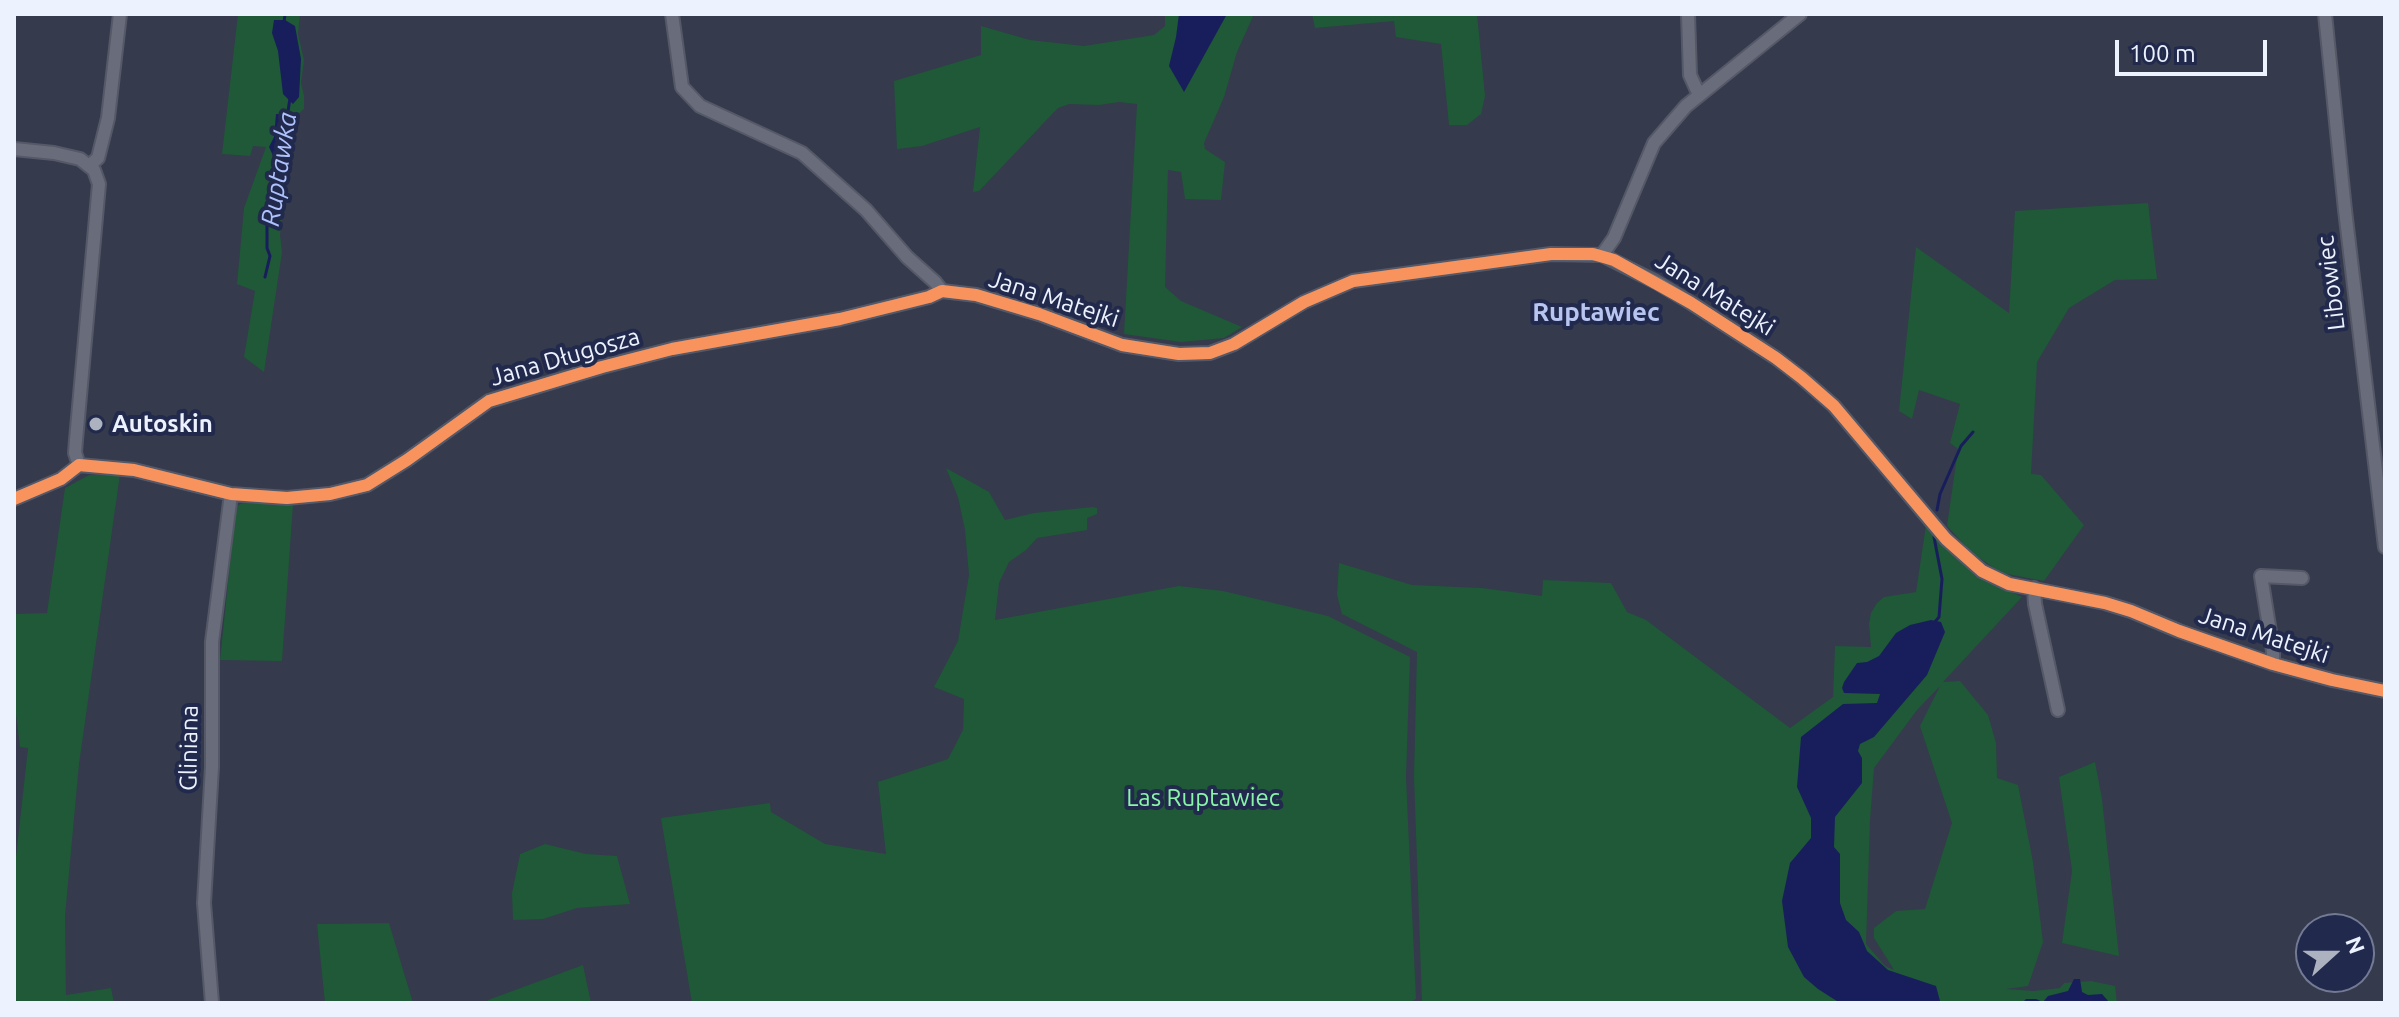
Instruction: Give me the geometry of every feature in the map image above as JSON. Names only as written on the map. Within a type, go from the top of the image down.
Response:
[{"type":"street","points":[[90,165],[98,158],[108,118],[120,14]]},
{"type":"street","points":[[672,14],[682,87],[700,106],[802,153],[866,210],[942,291]]},
{"type":"street","points":[[1688,14],[1690,75],[1699,95]]},
{"type":"street","points":[[1602,255],[1614,238],[1654,143],[1686,106],[1800,14]]},
{"type":"street","name":"Libowiec","points":[[2325,14],[2385,547]]},
{"type":"street","points":[[14,149],[80,159],[90,165],[97,177],[99,200],[75,453],[79,465],[57,481],[14,499]]},
{"type":"street","name":"Jana Matejki","points":[[942,291],[976,295],[1039,314],[1122,345],[1179,354],[1210,353],[1234,344],[1304,302],[1353,281],[1551,254],[1602,255],[1679,296],[1776,358],[1834,406],[1946,539],[1974,564],[2009,584],[2131,611],[2273,664],[2385,691]]},
{"type":"street","name":"Jana Długosza","points":[[79,465],[134,470],[231,494],[299,498],[330,494],[367,485],[489,401],[672,349],[840,319],[942,291]]},
{"type":"street","name":"Gliniana","points":[[212,1003],[204,903],[211,779],[212,642],[231,494]]},
{"type":"street","points":[[2273,664],[2261,576],[2302,578]]},
{"type":"street","points":[[2034,588],[2058,710]]},
{"type":"green space","points":[[238,14],[300,14],[298,34],[304,60],[301,83],[304,109],[298,114],[294,129],[280,235],[282,252],[264,372],[244,357],[255,291],[237,284],[244,208],[266,147],[253,146],[250,156],[222,154]]},
{"type":"green space","points":[[1165,14],[1254,14],[1204,143],[1205,149],[1225,162],[1221,200],[1185,199],[1181,172],[1168,170],[1165,287],[1181,301],[1242,327],[1224,338],[1181,342],[1124,334],[1137,104],[1069,104],[1058,108],[979,191],[973,192],[980,127],[922,146],[897,149],[894,81],[981,55],[981,26],[1030,40],[1084,46],[1154,35],[1165,26]]},
{"type":"green space","points":[[1312,14],[1477,14],[1485,96],[1481,114],[1467,125],[1449,125],[1441,44],[1396,37],[1394,21],[1315,28]]},
{"type":"green space","points":[[2148,203],[2157,279],[2115,280],[2069,308],[2037,362],[2031,474],[2041,475],[2084,525],[2044,581],[2007,574],[1971,552],[1947,526],[1958,449],[1950,443],[1960,404],[1919,390],[1912,419],[1899,411],[1916,247],[2009,313],[2015,211]]},
{"type":"green space","name":"Las Ruptawiec","points":[[946,468],[989,492],[1005,520],[1034,513],[1097,508],[1097,514],[1087,518],[1087,530],[1037,538],[1009,562],[999,583],[995,620],[1179,586],[1223,591],[1328,616],[1410,657],[1406,777],[1416,999],[1408,1003],[692,1003],[661,818],[770,803],[771,812],[825,844],[886,854],[878,782],[948,759],[963,730],[964,699],[934,687],[958,641],[969,575],[958,497]]},
{"type":"green space","points":[[120,474],[79,764],[65,916],[66,995],[111,988],[114,1003],[14,1003],[14,875],[28,748],[20,747],[14,698],[14,614],[47,613],[65,488],[89,475]]},
{"type":"green space","points":[[243,503],[293,504],[282,661],[220,660],[236,506]]},
{"type":"green space","points":[[1926,525],[1976,576],[2022,597],[1943,682],[1960,681],[1988,715],[1996,743],[1997,778],[2018,785],[2033,862],[2043,942],[2028,986],[2006,989],[2034,991],[2060,988],[2064,983],[2091,981],[2115,986],[2117,1003],[1422,1003],[1414,777],[1417,652],[1342,614],[1337,595],[1339,563],[1412,585],[1482,588],[1542,596],[1543,580],[1611,583],[1627,612],[1646,620],[1790,728],[1833,697],[1835,646],[1871,647],[1869,624],[1877,603],[1884,597],[1916,592]],"holes":[[[1940,686],[1920,726],[1952,823],[1925,909],[1896,911],[1874,928],[1874,938],[1894,970],[1885,966],[1866,944],[1874,768],[1917,710]]]},
{"type":"green space","points":[[2095,762],[2102,799],[2119,956],[2062,943],[2072,871],[2059,777]]},
{"type":"green space","points":[[545,844],[586,854],[617,856],[630,904],[577,908],[543,919],[513,920],[512,893],[520,854]]},
{"type":"green space","points":[[389,923],[413,1003],[325,1003],[317,924]]},
{"type":"green space","points":[[583,965],[591,1003],[489,1003],[488,1000]]},
{"type":"shaded area","points":[[1179,14],[1227,14],[1184,92],[1169,66]]},
{"type":"shaded area","points":[[274,20],[285,20],[295,26],[301,59],[299,97],[293,104],[283,94],[278,51],[272,33]]},
{"type":"shaded area","points":[[276,114],[290,115],[293,128],[287,158],[282,164],[276,162],[269,147],[274,137]]},
{"type":"shaded area","points":[[1931,620],[1941,622],[1945,632],[1927,675],[1874,737],[1860,744],[1862,783],[1835,817],[1834,847],[1840,854],[1840,903],[1846,920],[1859,932],[1867,951],[1888,970],[1936,986],[1940,1001],[1840,1003],[1804,977],[1788,947],[1782,901],[1790,863],[1811,838],[1811,818],[1797,787],[1801,737],[1843,704],[1877,703],[1880,694],[1844,693],[1844,682],[1857,663],[1879,656],[1896,633],[1910,625]]},
{"type":"shaded area","points":[[2074,979],[2080,979],[2082,992],[2102,994],[2109,1002],[2022,1003],[2026,999],[2043,1002],[2048,996],[2068,991]]},
{"type":"waterway","name":"Ruptawka","points":[[284,23],[285,14]]},
{"type":"waterway","name":"Ruptawka","points":[[287,118],[290,98]]},
{"type":"waterway","name":"Ruptawka","points":[[265,277],[270,256],[267,223],[274,172],[279,160]]},
{"type":"waterway","points":[[1937,510],[1940,494],[1961,446],[1973,432]]},
{"type":"waterway","points":[[1934,537],[1942,579],[1939,617],[1934,623]]},
{"type":"cycle path","points":[[14,499],[61,479],[79,465],[134,470],[231,494],[287,498],[330,494],[367,485],[489,401],[672,349],[840,319],[942,291],[976,295],[1039,314],[1122,345],[1179,354],[1210,353],[1234,344],[1304,302],[1353,281],[1551,254],[1593,254],[1614,260],[1691,303],[1802,378],[1834,406],[1946,539],[1982,571],[2009,584],[2131,611],[2273,664],[2385,691]]},
{"type":"place","name":"Autoskin","points":[[96,424]]},
{"type":"district","name":"Ruptawiec","points":[[1596,312]]}]
